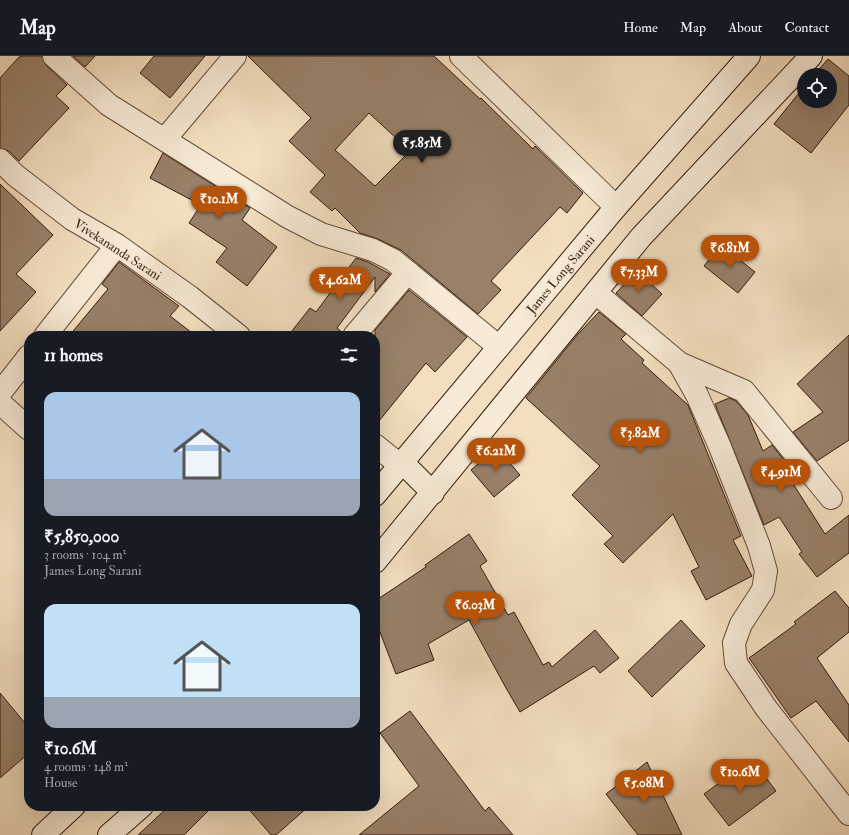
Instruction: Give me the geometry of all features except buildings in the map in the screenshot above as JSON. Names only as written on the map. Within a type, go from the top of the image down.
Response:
[{"type":"street","points":[[54,56],[109,104],[288,218],[321,234],[373,250],[393,260],[499,347]]},
{"type":"street","points":[[165,139],[235,56]]},
{"type":"street","points":[[461,56],[616,206]]},
{"type":"street","name":"James Long Sarani","points":[[380,489],[616,206],[749,56]]},
{"type":"street","points":[[380,556],[641,237],[812,56]]},
{"type":"street","name":"Vivekananda Sarani","points":[[0,160],[15,175],[72,218],[117,245],[190,297],[233,331]]},
{"type":"street","points":[[49,331],[117,245]]},
{"type":"street","points":[[358,331],[408,272]]},
{"type":"street","points":[[596,293],[679,363],[744,391],[831,498]]},
{"type":"street","points":[[0,393],[24,362]]},
{"type":"street","points":[[679,363],[697,395],[720,447],[759,546],[766,571],[763,590],[741,624],[734,643],[736,663],[766,708],[849,814]]},
{"type":"street","points":[[0,403],[24,425]]},
{"type":"street","points":[[380,449],[401,464],[433,493]]},
{"type":"street","points":[[43,835],[69,811]]},
{"type":"street","points":[[109,835],[136,811]]}]
